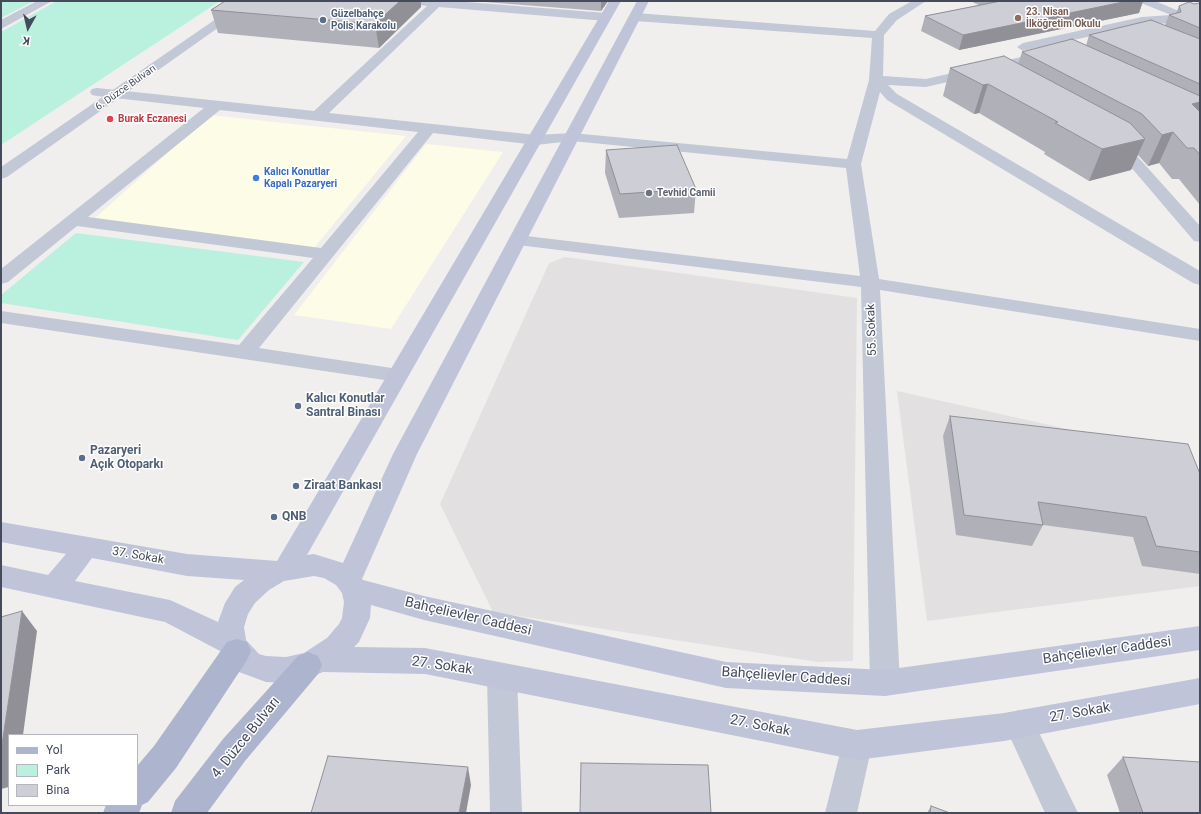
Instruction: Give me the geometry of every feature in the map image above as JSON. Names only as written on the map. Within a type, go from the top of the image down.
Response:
[{"type":"main road","points":[[282,571],[536,140],[610,9]]},
{"type":"main road","points":[[351,584],[405,454],[639,9]]},
{"type":"main road","name":"37. Sokak","points":[[1,532],[187,565],[282,571]]},
{"type":"main road","points":[[54,587],[86,547]]},
{"type":"main road","points":[[1,576],[170,612],[234,647],[248,663],[266,669],[286,670],[314,662],[337,648],[349,633],[356,618],[358,602],[351,584],[331,569],[314,565],[282,571],[255,586],[245,595],[235,611],[230,627],[234,647],[165,757],[138,790]]},
{"type":"main road","name":"Bahçelievler Caddesi","points":[[351,584],[424,608],[726,675],[885,683],[1200,638]]},
{"type":"main road","name":"27. Sokak","points":[[314,662],[425,661],[857,745],[1019,724],[1200,691]]},
{"type":"main road","name":"4. Düzce Bulvarı","points":[[187,813],[234,750],[314,662]]},
{"type":"street","points":[[1,25],[46,1]]},
{"type":"street","name":"6. Düzce Bulvarı","points":[[46,127],[230,1]]},
{"type":"street","name":"6. Düzce Bulvarı","points":[[1,174],[250,1]]},
{"type":"street","points":[[412,1],[610,9]]},
{"type":"street","points":[[639,9],[878,35],[893,17],[911,1]]},
{"type":"street","points":[[1145,1],[1200,23]]},
{"type":"street","points":[[318,116],[436,3]]},
{"type":"street","points":[[1079,48],[1165,28],[1186,18],[1200,14]]},
{"type":"street","points":[[1012,50],[1142,21],[1186,18]]},
{"type":"street","name":"55. Sokak","points":[[878,35],[876,80],[853,164],[870,283],[885,683]]},
{"type":"street","points":[[876,80],[926,83],[1054,55]]},
{"type":"street","points":[[876,80],[921,70]]},
{"type":"street","points":[[982,70],[1002,81]]},
{"type":"street","points":[[876,80],[892,97],[1200,279]]},
{"type":"street","points":[[97,92],[536,140],[572,137],[853,164]]},
{"type":"street","points":[[1,278],[217,104]]},
{"type":"street","points":[[244,353],[429,128]]},
{"type":"street","points":[[1096,134],[1123,149],[1200,237]]},
{"type":"street","points":[[73,220],[325,254]]},
{"type":"street","points":[[518,240],[870,283],[1200,336]]},
{"type":"street","points":[[1,317],[398,375]]},
{"type":"street","points":[[502,676],[506,813]]},
{"type":"street","points":[[1019,724],[1062,813]]},
{"type":"street","points":[[841,813],[857,745]]},
{"type":"shaded area","name":"Kalıcı Konutlar Kapalı Pazaryeri","points":[[210,115],[406,136],[314,248],[94,219]]},
{"type":"shaded area","points":[[426,144],[503,152],[391,329],[294,315]]},
{"type":"shaded area","points":[[565,257],[857,298],[853,661],[818,662],[493,612],[440,504],[549,263]]},
{"type":"shaded area","points":[[897,391],[1175,453],[1200,498],[1200,586],[927,621]]},
{"type":"green space","points":[[1,1],[34,1],[1,18]]},
{"type":"green space","points":[[57,1],[220,1],[1,145],[1,32]]},
{"type":"green space","points":[[76,233],[304,262],[238,340],[1,303],[1,295]]},
{"type":"building","points":[[225,1],[400,1],[375,24],[211,10]]},
{"type":"building","points":[[1001,1],[1128,1],[963,35],[925,16]]},
{"type":"building","points":[[1189,2],[1194,4],[1200,3],[1200,28],[1169,15],[1181,12],[1179,6]]},
{"type":"building","points":[[1151,20],[1200,39],[1200,84],[1089,35]]},
{"type":"building","points":[[1072,39],[1200,96],[1200,102],[1192,104],[1200,112],[1200,155],[1194,148],[1187,148],[1173,132],[1162,135],[1142,114],[1022,52]]},
{"type":"building","points":[[1004,56],[1130,123],[1145,139],[1102,149],[1055,123],[1058,122],[988,84],[983,85],[950,68]]},
{"type":"building","points":[[677,145],[696,189],[620,194],[606,150]]},
{"type":"building","points":[[950,416],[1188,444],[1200,474],[1200,552],[1156,546],[1146,517],[1038,502],[1043,525],[964,515]]},
{"type":"building","points":[[22,611],[1,751],[1,617]]},
{"type":"building","points":[[328,756],[468,767],[459,813],[311,813]]},
{"type":"building","points":[[1123,757],[1200,762],[1200,813],[1143,813]]},
{"type":"building","points":[[581,763],[708,765],[711,813],[580,813]]},
{"type":"building","points":[[931,806],[950,813],[930,813]]},
{"type":"place","name":"23. Nisan İlköğretim Okulu","points":[[1018,18]]},
{"type":"place","name":"Güzelbahçe Polis Karakolu","points":[[323,20]]},
{"type":"place","name":"Burak Eczanesi","points":[[110,119]]},
{"type":"place","name":"Kalıcı Konutlar Kapalı Pazaryeri","points":[[256,178]]},
{"type":"place","name":"Tevhid Camii","points":[[649,193]]},
{"type":"place","name":"Kalıcı Konutlar Santral Binası","points":[[298,406]]},
{"type":"place","name":"Pazaryeri Açık Otoparkı","points":[[82,458]]},
{"type":"place","name":"Ziraat Bankası","points":[[296,486]]},
{"type":"place","name":"QNB","points":[[274,517]]}]
